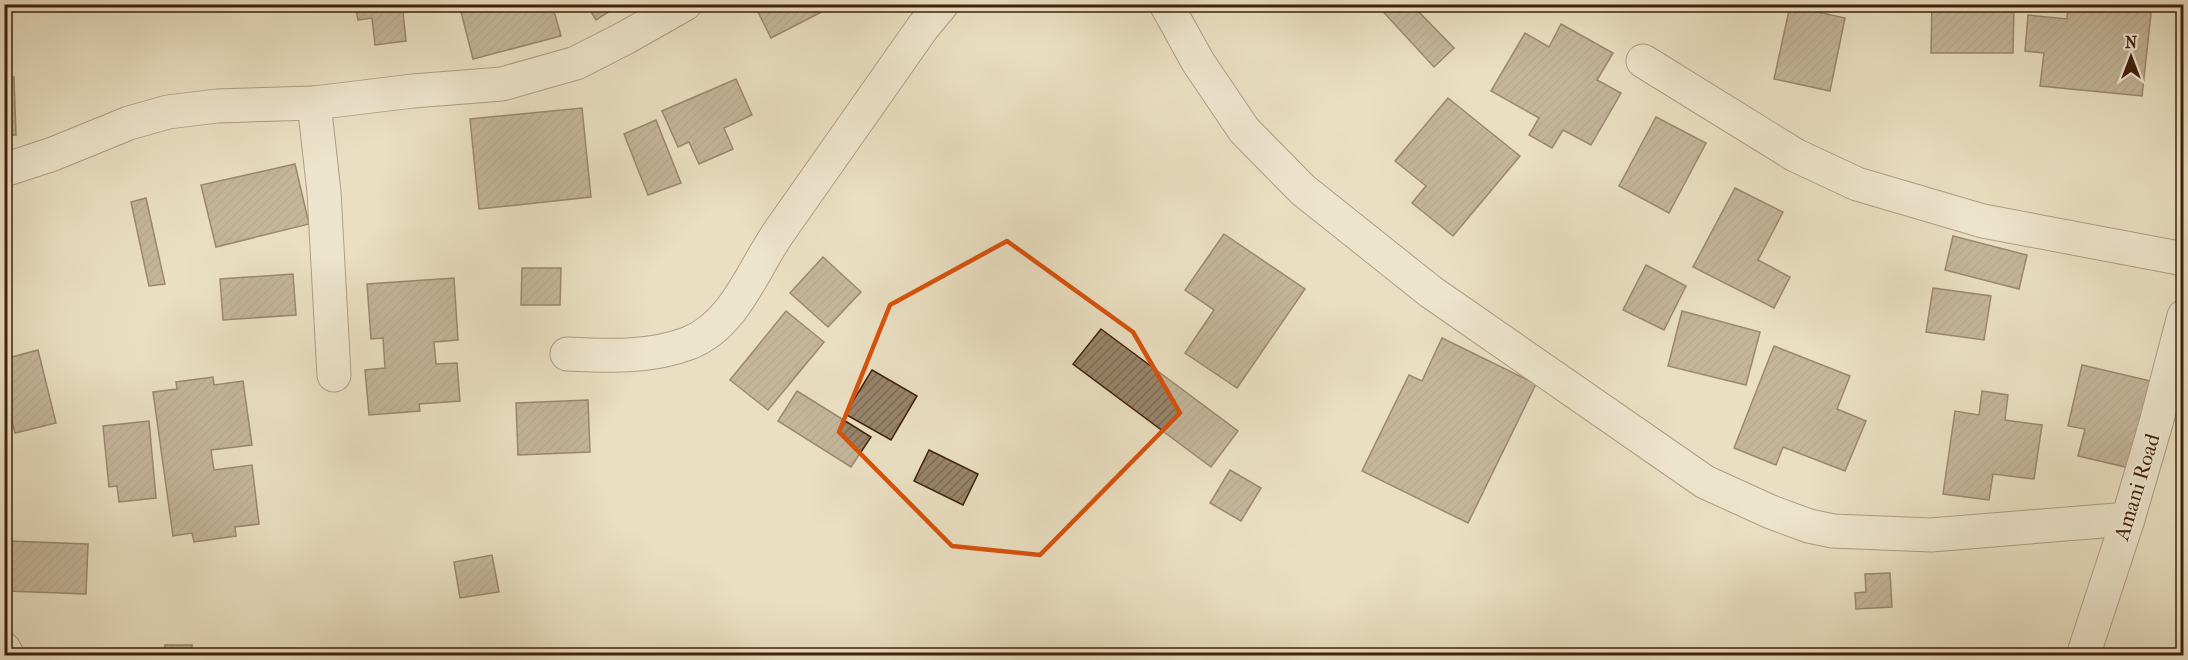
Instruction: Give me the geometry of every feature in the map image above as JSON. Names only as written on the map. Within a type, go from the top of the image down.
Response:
[{"type":"street","points":[[4,170],[53,154],[129,123],[168,112],[217,106],[314,103],[413,91],[502,84],[576,63],[625,39],[685,4]]},
{"type":"street","points":[[567,354],[600,356],[654,353],[690,343],[711,329],[744,292],[775,238],[923,27],[942,4]]},
{"type":"street","points":[[1166,4],[1198,62],[1244,130],[1303,190],[1431,292],[1705,482],[1771,512],[1809,526],[1833,531],[1931,535],[2128,519]]},
{"type":"street","points":[[1642,61],[1795,155],[1857,184],[1983,221],[2184,259]]},
{"type":"street","points":[[314,103],[324,192],[333,375]]},
{"type":"street","name":"Amani Road","points":[[2083,656],[2128,519],[2184,316]]},
{"type":"street","points":[[4,649],[8,656]]},
{"type":"highlighted area","points":[[1007,241],[1133,332],[1180,413],[1040,555],[952,546],[839,432],[890,305]]},
{"type":"building","points":[[355,4],[439,4],[439,7],[403,12],[406,41],[375,45],[372,18],[358,20]]},
{"type":"building","points":[[459,4],[552,4],[561,36],[473,59]]},
{"type":"building","points":[[586,4],[621,4],[596,20]]},
{"type":"building","points":[[754,4],[837,4],[771,38]]},
{"type":"building","points":[[1376,4],[1427,4],[1419,12],[1454,48],[1434,67]]},
{"type":"building","points":[[1932,4],[2014,4],[2013,53],[1931,53]]},
{"type":"building","points":[[2068,4],[2152,4],[2142,96],[2040,86],[2044,53],[2025,51],[2028,15],[2067,19]]},
{"type":"building","points":[[1790,6],[1845,18],[1830,91],[1774,79]]},
{"type":"building","points":[[1561,24],[1613,53],[1597,80],[1621,93],[1591,145],[1563,130],[1552,148],[1529,135],[1539,118],[1491,91],[1525,33],[1549,47]]},
{"type":"building","points":[[4,77],[14,77],[16,135],[4,135]]},
{"type":"building","points":[[736,79],[752,115],[724,128],[733,149],[699,164],[689,142],[678,147],[662,111]]},
{"type":"building","points":[[1448,98],[1520,156],[1453,236],[1412,203],[1426,186],[1395,161]]},
{"type":"building","points":[[582,108],[591,197],[479,209],[470,119]]},
{"type":"building","points":[[1656,117],[1706,143],[1669,213],[1619,186]]},
{"type":"building","points":[[656,120],[681,183],[648,195],[624,134]]},
{"type":"building","points":[[295,164],[309,224],[216,247],[201,185]]},
{"type":"building","points":[[1735,188],[1783,212],[1758,260],[1790,277],[1774,308],[1693,267]]},
{"type":"building","points":[[146,198],[165,284],[149,286],[131,202]]},
{"type":"building","points":[[1224,234],[1305,289],[1237,388],[1185,353],[1214,310],[1185,290]]},
{"type":"building","points":[[1953,236],[2027,255],[2019,289],[1945,270]]},
{"type":"building","points":[[823,257],[861,292],[828,327],[790,293]]},
{"type":"building","points":[[1646,265],[1686,286],[1664,330],[1623,310]]},
{"type":"building","points":[[522,268],[561,268],[560,305],[521,305]]},
{"type":"building","points":[[293,274],[296,315],[223,320],[220,279]]},
{"type":"building","points":[[454,278],[458,340],[434,342],[436,364],[457,363],[460,401],[419,404],[420,411],[369,415],[365,370],[385,368],[383,338],[371,339],[367,284]]},
{"type":"building","points":[[1933,288],[1991,296],[1984,340],[1926,332]]},
{"type":"building","points":[[786,311],[824,342],[768,410],[730,380]]},
{"type":"building","points":[[1682,311],[1760,332],[1746,385],[1668,366]]},
{"type":"building","points":[[1101,329],[1238,431],[1211,467],[1073,364]]},
{"type":"building","points":[[1442,338],[1536,384],[1468,523],[1362,471],[1409,375],[1422,381]]},
{"type":"building","points":[[1774,346],[1850,376],[1837,409],[1866,421],[1845,471],[1783,447],[1776,465],[1734,448]]},
{"type":"building","points":[[38,350],[56,423],[15,433],[4,391],[4,359]]},
{"type":"building","points":[[2082,365],[2155,382],[2134,469],[2078,456],[2085,429],[2068,426]]},
{"type":"building","points":[[872,370],[917,396],[891,440],[845,414]]},
{"type":"building","points":[[213,377],[214,385],[243,381],[252,445],[211,450],[214,470],[252,465],[259,524],[235,527],[236,536],[194,542],[192,533],[173,536],[153,392],[177,389],[176,382]]},
{"type":"building","points":[[797,391],[871,437],[851,467],[778,421]]},
{"type":"building","points":[[1982,391],[2008,395],[2005,420],[2042,425],[2034,479],[1993,474],[1989,500],[1943,494],[1955,411],[1979,415]]},
{"type":"building","points":[[588,400],[590,452],[518,455],[516,403]]},
{"type":"building","points":[[149,421],[156,498],[119,502],[117,486],[109,487],[103,426]]},
{"type":"building","points":[[929,450],[978,474],[963,505],[914,481]]},
{"type":"building","points":[[1230,470],[1261,488],[1241,521],[1210,503]]},
{"type":"building","points":[[9,541],[88,544],[86,594],[7,591]]},
{"type":"building","points":[[492,555],[499,592],[460,598],[454,562]]},
{"type":"building","points":[[1890,573],[1892,607],[1856,609],[1855,593],[1866,592],[1865,574]]},
{"type":"building","points":[[165,645],[192,645],[192,656],[165,656]]}]
